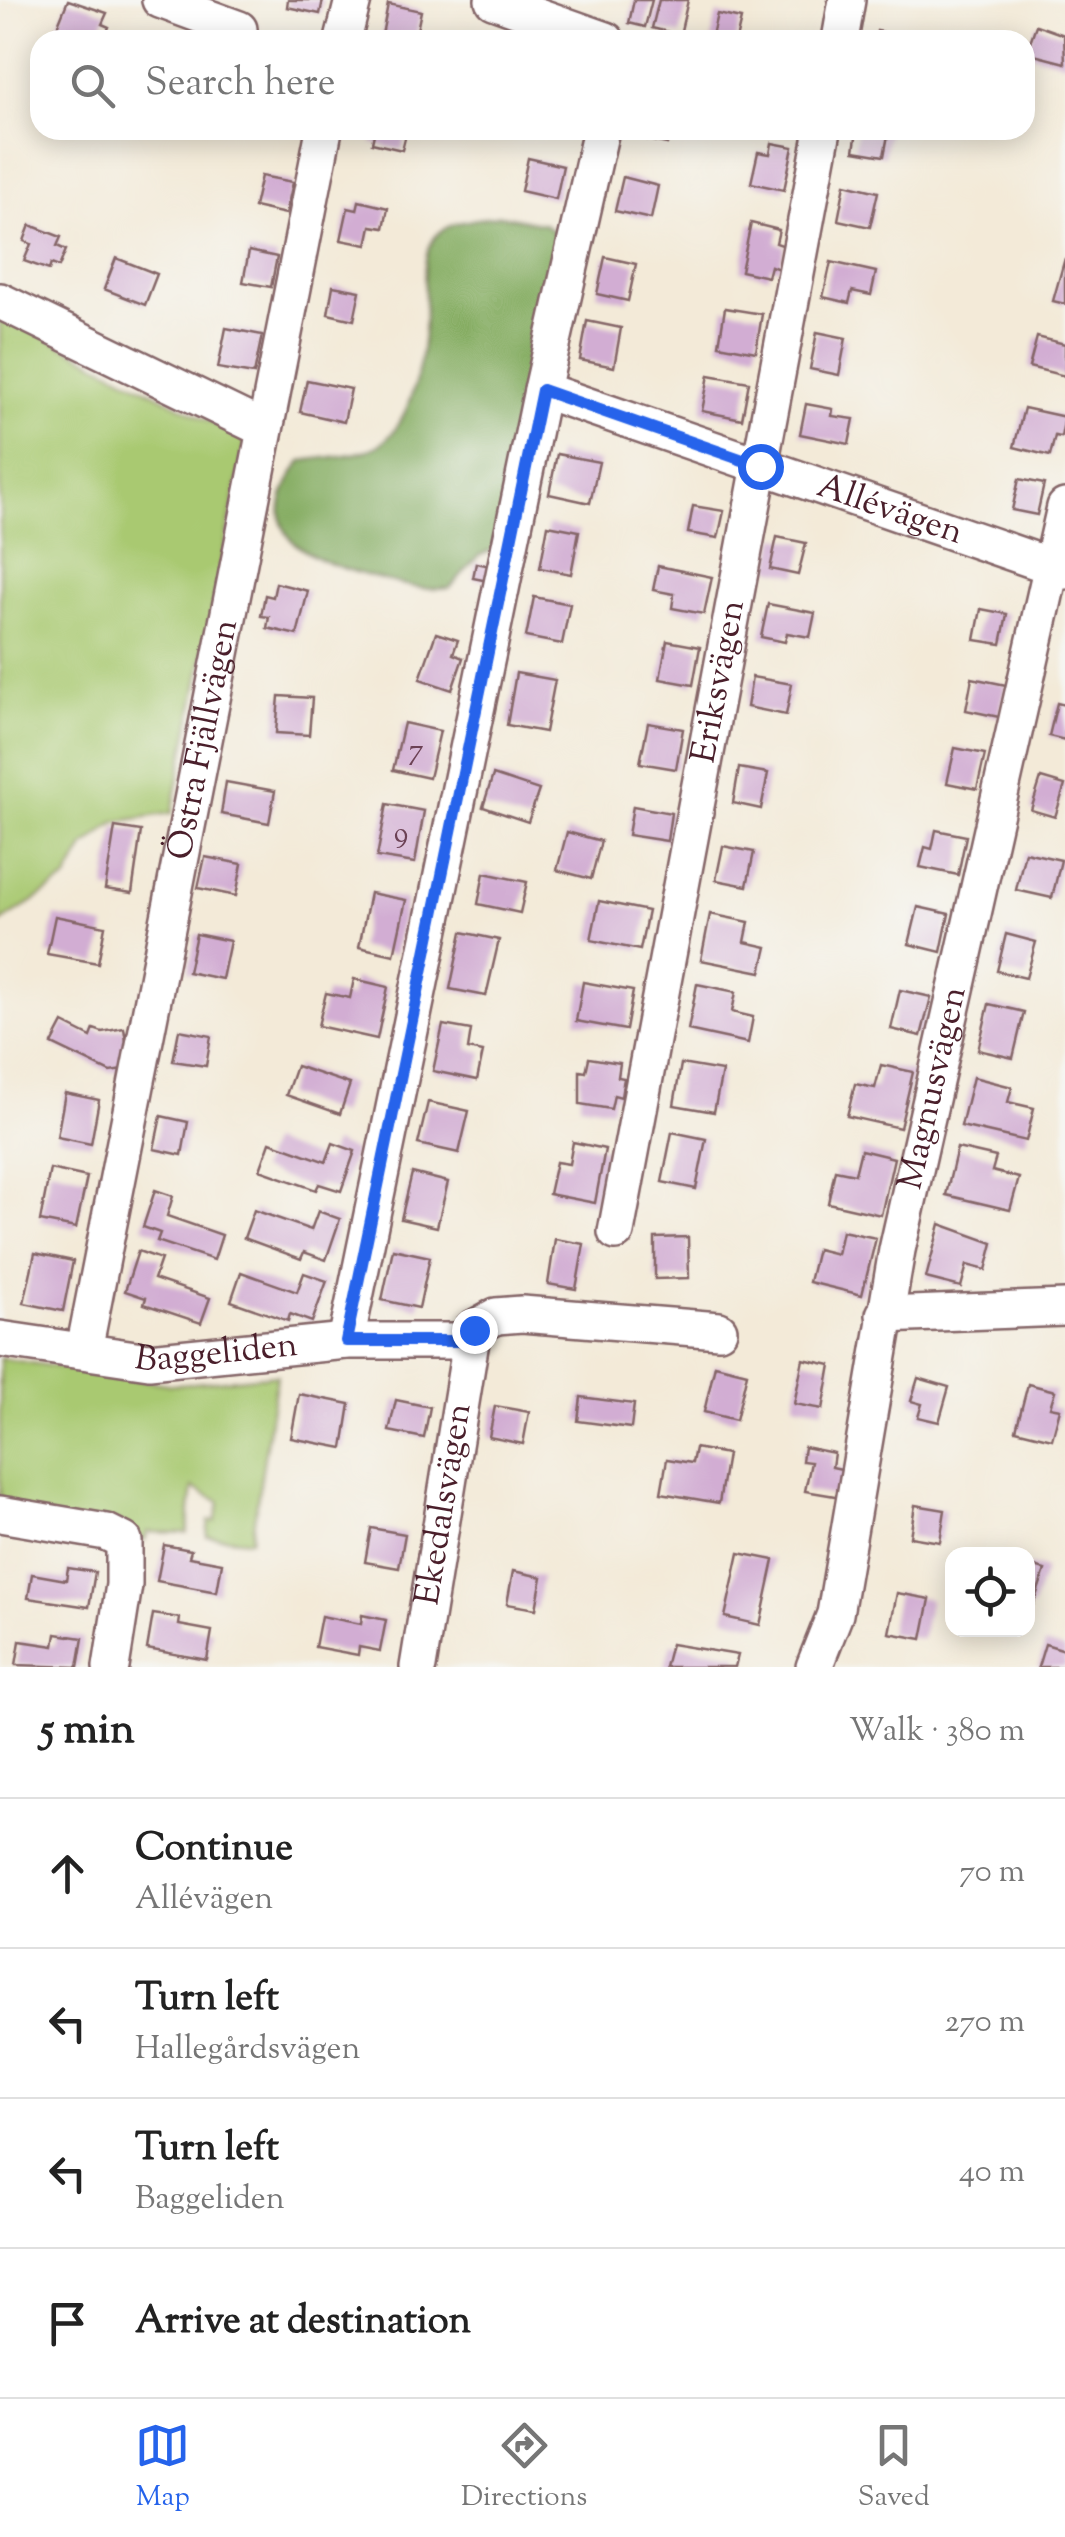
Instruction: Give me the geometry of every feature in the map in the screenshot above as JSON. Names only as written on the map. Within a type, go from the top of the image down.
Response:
[{"type":"street","points":[[160,0],[239,29]]},
{"type":"street","points":[[346,30],[353,0]]},
{"type":"street","points":[[493,0],[578,30]]},
{"type":"street","points":[[842,30],[847,0]]},
{"type":"street","name":"Östra Fjällvägen","points":[[84,1350],[322,140]]},
{"type":"street","points":[[346,1341],[542,390],[599,140]]},
{"type":"street","name":"Eriksvägen","points":[[616,1232],[821,140]]},
{"type":"street","points":[[0,301],[264,429]]},
{"type":"street","name":"Allévägen","points":[[542,390],[1058,569]]},
{"type":"street","name":"Magnusvägen","points":[[814,1667],[835,1614],[884,1315],[1058,569],[1065,507]]},
{"type":"street","points":[[884,1315],[1065,1308]]},
{"type":"street","points":[[468,1341],[480,1322],[522,1314],[719,1330]]},
{"type":"street","name":"Baggeliden","points":[[0,1339],[148,1361],[346,1341],[468,1341]]},
{"type":"street","name":"Ekedalsvägen","points":[[418,1667],[435,1578],[468,1341]]},
{"type":"street","points":[[0,1514],[106,1532],[124,1541],[124,1585],[111,1667]]},
{"type":"green space","points":[[500,215],[544,224],[567,242],[495,549],[478,556],[450,588],[440,589],[373,577],[307,552],[283,526],[281,508],[287,487],[302,461],[371,449],[386,440],[398,425],[420,363],[425,269],[431,244],[448,227]]},
{"type":"green space","points":[[0,314],[246,440],[172,813],[115,822],[84,847],[67,879],[0,923]]},
{"type":"green space","points":[[0,1358],[173,1385],[277,1375],[251,1540],[207,1536],[209,1521],[215,1521],[220,1502],[193,1488],[187,1533],[148,1532],[144,1541],[130,1534],[0,1510]]},
{"type":"building","points":[[68,0],[107,13],[102,24],[109,27],[64,30],[57,27]]},
{"type":"building","points":[[288,0],[323,0],[320,14],[287,7]]},
{"type":"building","points":[[634,0],[652,0],[645,27],[629,23]]},
{"type":"building","points":[[659,0],[688,0],[681,30],[652,28]]},
{"type":"building","points":[[388,4],[421,11],[417,30],[383,30]]},
{"type":"building","points":[[717,14],[741,19],[738,30],[713,30]]},
{"type":"building","points":[[1036,25],[1064,35],[1065,63],[1035,55]]},
{"type":"building","points":[[373,140],[404,140],[402,150],[372,143]]},
{"type":"building","points":[[856,140],[887,140],[884,156],[854,151]]},
{"type":"building","points":[[772,143],[793,147],[784,190],[751,183],[758,152],[770,154]]},
{"type":"building","points":[[528,158],[563,166],[556,199],[521,191]]},
{"type":"building","points":[[261,176],[293,182],[286,214],[254,207]]},
{"type":"building","points":[[623,177],[658,186],[651,219],[615,211]]},
{"type":"building","points":[[845,184],[878,192],[870,227],[838,220]]},
{"type":"building","points":[[359,201],[388,208],[384,228],[371,226],[367,245],[341,240],[348,208],[357,210]]},
{"type":"building","points":[[751,223],[779,230],[776,243],[785,246],[779,269],[771,266],[768,277],[741,271]]},
{"type":"building","points":[[30,225],[61,237],[57,246],[66,250],[59,267],[51,264],[49,270],[24,261],[31,244],[24,241]]},
{"type":"building","points":[[249,251],[277,257],[271,287],[243,282]]},
{"type":"building","points":[[605,257],[636,264],[628,301],[597,294]]},
{"type":"building","points":[[116,258],[157,274],[145,305],[104,289]]},
{"type":"building","points":[[1065,258],[1065,304],[1053,301]]},
{"type":"building","points":[[831,262],[876,272],[871,295],[852,291],[849,303],[823,297]]},
{"type":"building","points":[[333,286],[360,291],[354,320],[328,314]]},
{"type":"building","points":[[725,308],[762,314],[756,352],[719,345]]},
{"type":"building","points":[[587,321],[621,328],[614,367],[580,360]]},
{"type":"building","points":[[226,328],[262,335],[254,374],[218,368]]},
{"type":"building","points":[[817,332],[846,338],[839,375],[810,369]]},
{"type":"building","points":[[1037,337],[1065,344],[1065,376],[1029,367]]},
{"type":"building","points":[[709,375],[749,382],[742,419],[702,411]]},
{"type":"building","points":[[307,380],[351,389],[344,422],[300,412]]},
{"type":"building","points":[[806,404],[833,409],[832,416],[854,419],[849,444],[800,434]]},
{"type":"building","points":[[1024,408],[1065,417],[1061,437],[1055,436],[1050,456],[1014,447]]},
{"type":"building","points":[[557,454],[599,462],[590,503],[549,494]]},
{"type":"building","points":[[1019,479],[1044,484],[1037,515],[1012,510]]},
{"type":"building","points":[[693,506],[724,511],[718,538],[688,533]]},
{"type":"building","points":[[548,525],[579,531],[571,574],[540,568]]},
{"type":"building","points":[[777,537],[806,543],[798,575],[770,569]]},
{"type":"building","points":[[476,563],[491,566],[488,581],[473,578]]},
{"type":"building","points":[[658,566],[712,577],[704,614],[672,608],[674,594],[653,590]]},
{"type":"building","points":[[276,583],[308,591],[297,635],[267,628],[269,617],[261,616],[265,595],[273,597]]},
{"type":"building","points":[[534,597],[570,604],[562,644],[526,637]]},
{"type":"building","points":[[768,604],[815,613],[810,637],[787,633],[785,642],[761,637]]},
{"type":"building","points":[[981,609],[1007,614],[1001,644],[975,640]]},
{"type":"building","points":[[436,633],[458,640],[453,654],[463,658],[452,690],[420,679]]},
{"type":"building","points":[[667,641],[700,647],[693,685],[660,679]]},
{"type":"building","points":[[516,673],[555,680],[545,732],[507,725]]},
{"type":"building","points":[[752,677],[792,684],[786,715],[747,707]]},
{"type":"building","points":[[972,678],[1006,685],[999,717],[966,710]]},
{"type":"building","points":[[279,696],[312,698],[309,735],[276,733]]},
{"type":"building","points":[[1057,703],[1065,705],[1065,740],[1049,736]]},
{"type":"building","points":[[404,723],[440,731],[429,778],[393,770]]},
{"type":"building","points":[[648,723],[683,729],[676,769],[640,763]]},
{"type":"building","points":[[955,748],[985,754],[977,789],[947,783]]},
{"type":"building","points":[[739,768],[768,773],[761,809],[733,803]]},
{"type":"building","points":[[493,775],[539,790],[528,822],[483,807]]},
{"type":"building","points":[[1041,778],[1065,785],[1055,817],[1031,810]]},
{"type":"building","points":[[226,782],[275,791],[269,823],[221,814]]},
{"type":"building","points":[[387,804],[424,811],[415,863],[377,857]]},
{"type":"building","points":[[633,806],[671,813],[667,841],[628,835]]},
{"type":"building","points":[[115,827],[141,831],[132,893],[105,889]]},
{"type":"building","points":[[936,830],[966,836],[958,875],[920,867],[925,847],[932,849]]},
{"type":"building","points":[[567,832],[601,841],[591,879],[557,870]]},
{"type":"building","points":[[723,846],[754,852],[747,886],[716,880]]},
{"type":"building","points":[[1025,852],[1061,860],[1052,898],[1016,890]]},
{"type":"building","points":[[205,857],[242,864],[236,896],[198,888]]},
{"type":"building","points":[[484,873],[527,882],[520,913],[478,904]]},
{"type":"building","points":[[370,893],[406,900],[394,955],[359,947]]},
{"type":"building","points":[[599,901],[648,911],[640,950],[591,940]]},
{"type":"building","points":[[918,907],[949,914],[941,952],[909,944]]},
{"type":"building","points":[[710,914],[749,922],[745,942],[767,947],[761,972],[701,960]]},
{"type":"building","points":[[55,916],[105,926],[98,963],[47,954]]},
{"type":"building","points":[[462,932],[499,940],[486,996],[450,989]]},
{"type":"building","points":[[196,934],[230,941],[222,979],[188,972]]},
{"type":"building","points":[[1006,934],[1036,942],[1026,978],[997,971]]},
{"type":"building","points":[[354,979],[388,987],[377,1039],[318,1026],[326,993],[350,998]]},
{"type":"building","points":[[583,982],[633,991],[626,1030],[576,1021]]},
{"type":"building","points":[[697,984],[736,992],[732,1012],[753,1017],[748,1043],[688,1030]]},
{"type":"building","points":[[900,990],[931,997],[921,1036],[891,1029]]},
{"type":"building","points":[[989,1004],[1024,1012],[1013,1058],[978,1050]]},
{"type":"building","points":[[63,1023],[91,1037],[94,1029],[102,1032],[124,1028],[130,1069],[110,1072],[52,1044]]},
{"type":"building","points":[[443,1025],[471,1030],[468,1049],[483,1052],[477,1080],[433,1071]]},
{"type":"building","points":[[179,1030],[211,1036],[206,1066],[173,1061]]},
{"type":"building","points":[[589,1058],[620,1063],[618,1077],[624,1078],[621,1097],[614,1095],[611,1109],[580,1104],[580,1071],[586,1072]]},
{"type":"building","points":[[681,1064],[722,1071],[714,1112],[674,1105]]},
{"type":"building","points":[[881,1065],[913,1072],[900,1128],[847,1116],[855,1084],[875,1088]]},
{"type":"building","points":[[296,1066],[350,1084],[340,1114],[286,1095]]},
{"type":"building","points":[[973,1077],[1012,1087],[1008,1102],[1034,1108],[1026,1141],[961,1126]]},
{"type":"building","points":[[65,1093],[99,1100],[91,1144],[57,1137]]},
{"type":"building","points":[[428,1102],[469,1111],[459,1153],[418,1144]]},
{"type":"building","points":[[161,1116],[188,1122],[182,1155],[154,1149]]},
{"type":"building","points":[[672,1132],[706,1139],[696,1189],[662,1182]]},
{"type":"building","points":[[270,1142],[326,1162],[333,1143],[355,1151],[341,1191],[319,1184],[316,1190],[260,1170]]},
{"type":"building","points":[[573,1142],[605,1149],[595,1203],[549,1194],[556,1162],[569,1164]]},
{"type":"building","points":[[957,1148],[996,1157],[992,1171],[1019,1178],[1010,1210],[946,1195]]},
{"type":"building","points":[[861,1150],[894,1158],[881,1215],[828,1203],[835,1170],[855,1174]]},
{"type":"building","points":[[50,1169],[87,1177],[76,1228],[40,1221]]},
{"type":"building","points":[[412,1173],[448,1182],[437,1227],[401,1219]]},
{"type":"building","points":[[155,1190],[173,1196],[167,1216],[222,1235],[214,1260],[157,1241],[160,1233],[143,1227]]},
{"type":"building","points":[[254,1210],[311,1230],[318,1211],[340,1219],[326,1260],[304,1252],[301,1259],[244,1238]]},
{"type":"building","points":[[940,1224],[993,1243],[986,1270],[967,1265],[961,1287],[926,1278]]},
{"type":"building","points":[[842,1231],[876,1238],[862,1295],[809,1282],[817,1249],[837,1254]]},
{"type":"building","points":[[688,1237],[689,1278],[655,1279],[655,1238]]},
{"type":"building","points":[[555,1239],[584,1244],[576,1289],[548,1284]]},
{"type":"building","points":[[393,1249],[430,1257],[419,1308],[382,1300]]},
{"type":"building","points":[[138,1251],[161,1259],[154,1279],[210,1298],[201,1323],[144,1304],[146,1298],[125,1291]]},
{"type":"building","points":[[35,1253],[73,1261],[63,1311],[24,1303]]},
{"type":"building","points":[[241,1272],[297,1292],[304,1273],[327,1281],[312,1322],[290,1314],[288,1321],[231,1301]]},
{"type":"building","points":[[803,1359],[831,1365],[823,1409],[794,1404]]},
{"type":"building","points":[[715,1365],[747,1373],[736,1420],[704,1412]]},
{"type":"building","points":[[918,1378],[949,1387],[939,1422],[918,1417],[922,1404],[911,1401]]},
{"type":"building","points":[[1028,1384],[1055,1391],[1050,1407],[1060,1409],[1052,1439],[1016,1430]]},
{"type":"building","points":[[299,1394],[350,1404],[343,1448],[291,1438]]},
{"type":"building","points":[[581,1397],[634,1404],[631,1428],[578,1421]]},
{"type":"building","points":[[396,1400],[430,1407],[424,1438],[389,1431]]},
{"type":"building","points":[[495,1406],[529,1412],[523,1444],[489,1437]]},
{"type":"building","points":[[804,1447],[834,1453],[832,1467],[846,1470],[841,1497],[805,1491],[811,1462],[802,1461]]},
{"type":"building","points":[[695,1448],[727,1454],[719,1503],[661,1493],[667,1459],[692,1463]]},
{"type":"building","points":[[915,1505],[945,1510],[940,1542],[910,1537]]},
{"type":"building","points":[[371,1528],[405,1534],[399,1568],[365,1562]]},
{"type":"building","points":[[164,1545],[191,1550],[189,1557],[222,1563],[217,1592],[157,1581]]},
{"type":"building","points":[[739,1553],[774,1560],[760,1625],[725,1617]]},
{"type":"building","points":[[1035,1567],[1045,1570],[1035,1599]]},
{"type":"building","points":[[68,1568],[95,1572],[89,1607],[28,1598],[32,1574],[66,1580]]},
{"type":"building","points":[[513,1571],[542,1577],[536,1609],[507,1604]]},
{"type":"building","points":[[897,1593],[930,1599],[922,1639],[889,1633]]},
{"type":"building","points":[[153,1614],[180,1618],[179,1625],[212,1631],[207,1660],[147,1649]]},
{"type":"building","points":[[362,1615],[386,1620],[380,1651],[359,1647],[358,1655],[315,1647],[321,1616],[361,1624]]},
{"type":"building","points":[[56,1634],[83,1638],[78,1667],[16,1665],[20,1641],[54,1646]]},
{"type":"building","points":[[671,1644],[738,1655],[735,1667],[665,1667]]},
{"type":"building","points":[[1045,1644],[1065,1650],[1065,1667],[1038,1667]]},
{"type":"route","points":[[474,1330],[468,1341],[346,1341],[542,390],[760,466]]}]
